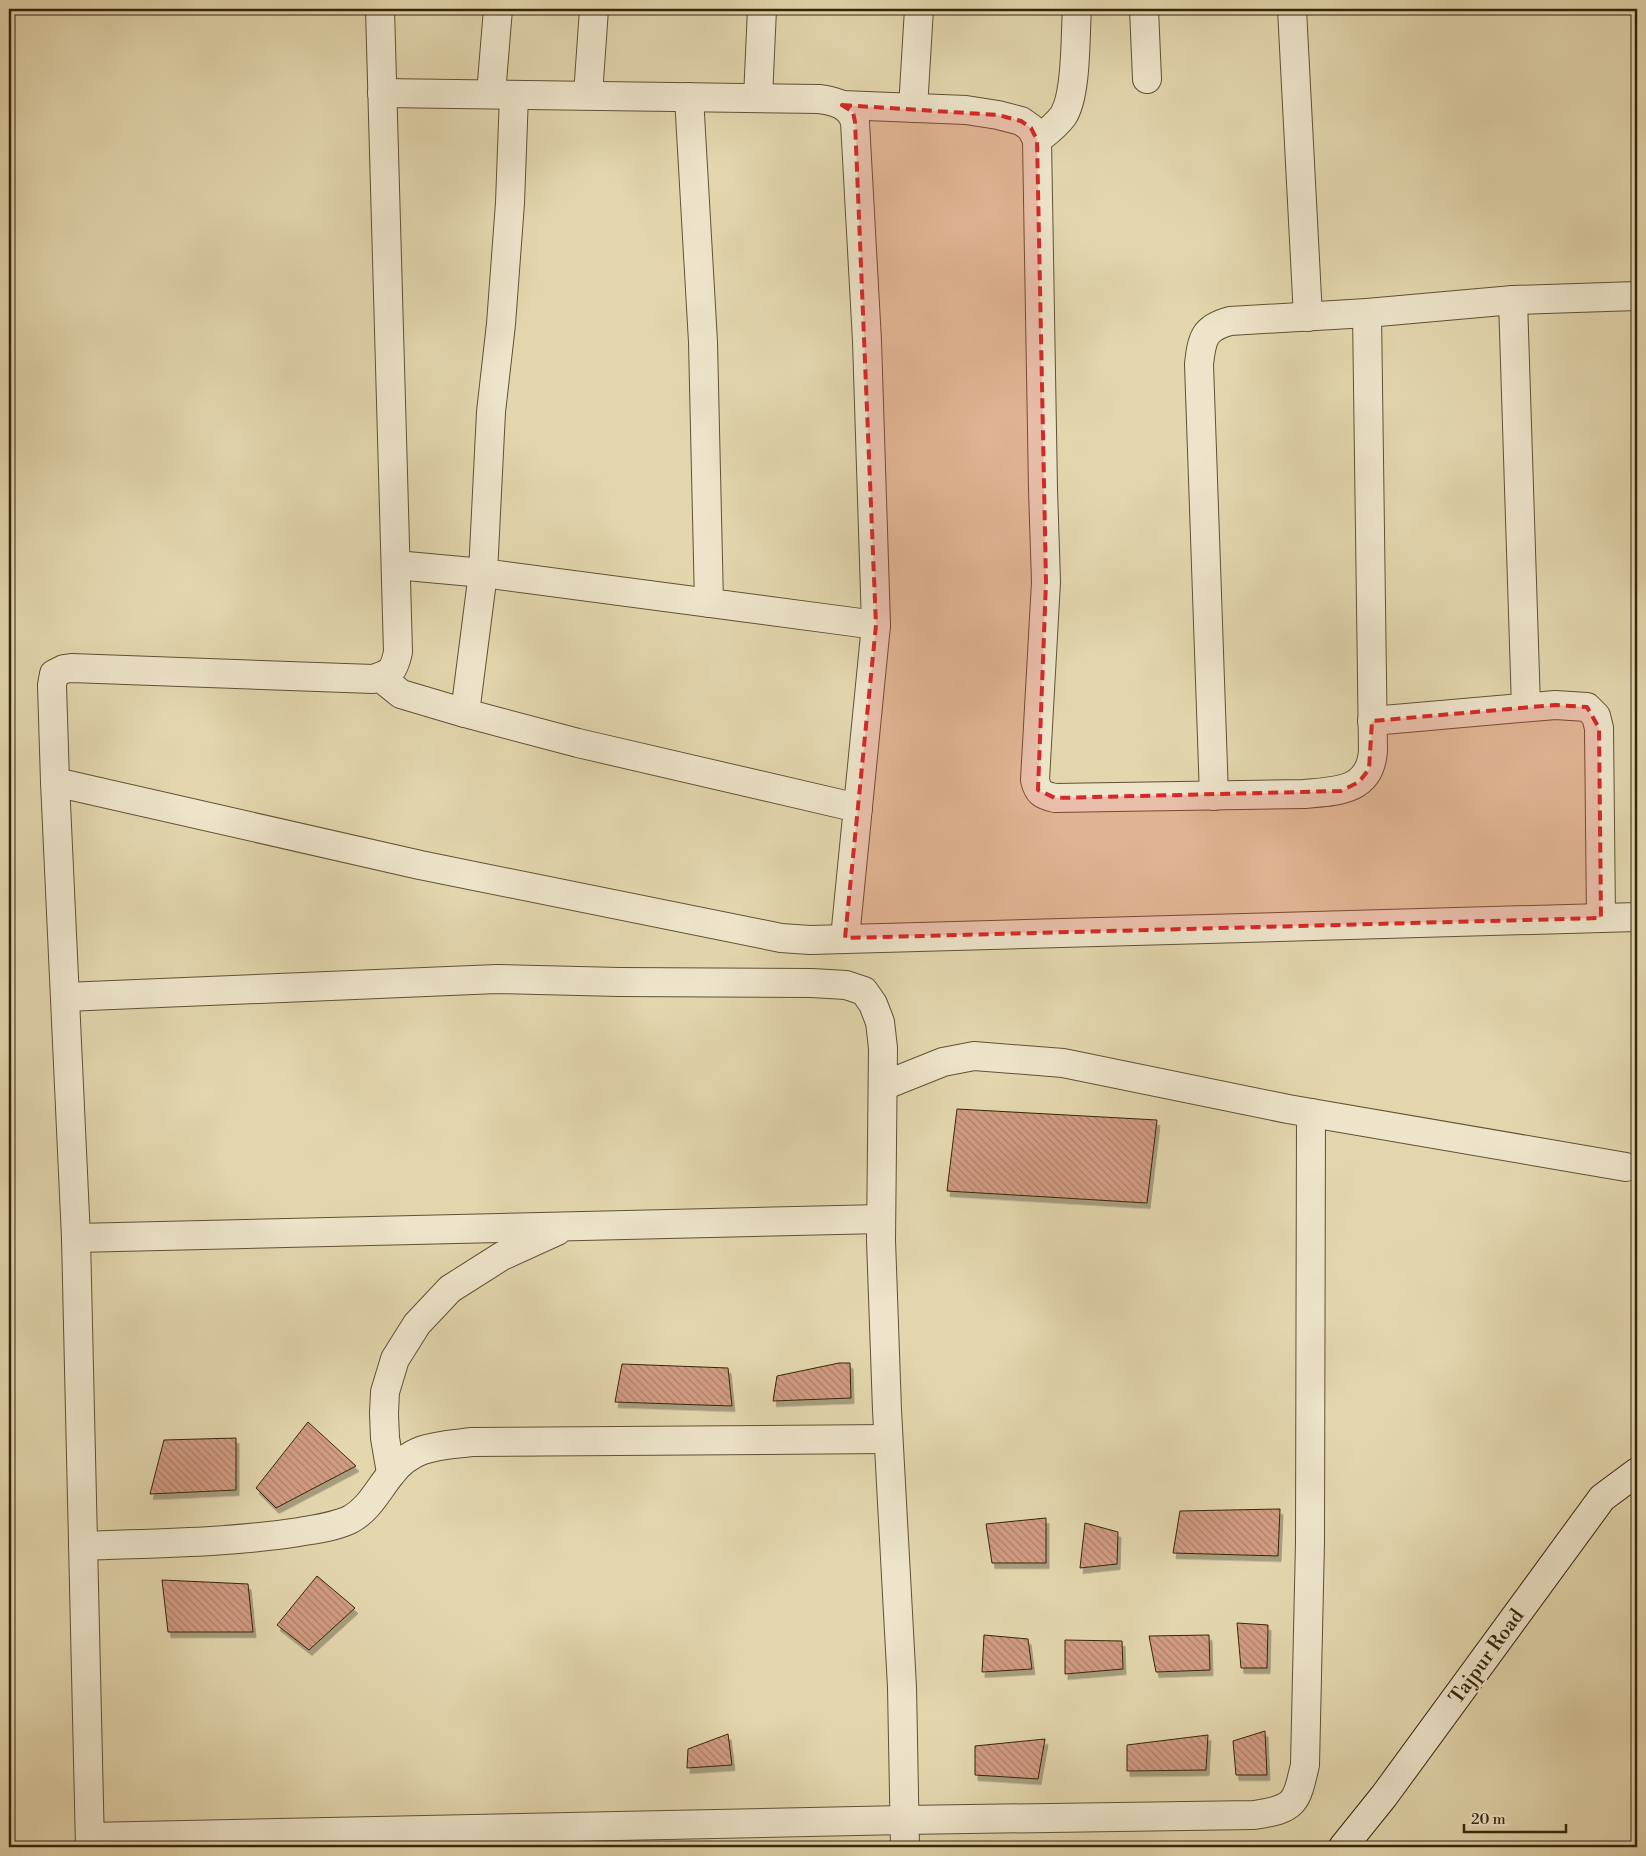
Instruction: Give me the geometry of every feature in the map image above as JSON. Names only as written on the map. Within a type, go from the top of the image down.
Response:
[{"type":"street","points":[[380,9],[398,652],[395,666],[388,674],[373,679],[64,669],[54,674],[52,685],[76,1238],[90,1842],[904,1820],[1254,1815],[1275,1812],[1289,1806],[1298,1793],[1305,1765],[1310,1551],[1311,1113]]},
{"type":"street","points":[[465,713],[483,573],[491,412],[501,324],[510,203],[498,9]]},
{"type":"street","points":[[588,95],[594,9]]},
{"type":"street","points":[[758,98],[762,9]]},
{"type":"street","points":[[913,108],[919,9]]},
{"type":"street","points":[[1037,140],[1051,130],[1064,116],[1070,98],[1076,9]]},
{"type":"street","points":[[1144,9],[1148,79]]},
{"type":"street","points":[[1292,9],[1308,317]]},
{"type":"street","points":[[382,94],[819,99],[842,105],[966,110],[1021,121],[1031,128],[1037,140],[1046,582],[1035,780],[1038,790],[1043,795],[1055,798],[1304,794],[1341,791],[1351,787],[1365,777],[1373,751],[1367,313]]},
{"type":"street","points":[[689,97],[702,342],[709,603]]},
{"type":"street","points":[[842,105],[853,112],[855,122],[867,341],[876,625],[845,938]]},
{"type":"street","points":[[1214,796],[1198,364],[1201,346],[1206,333],[1216,325],[1230,321],[1367,313],[1514,300],[1637,296]]},
{"type":"street","points":[[1514,300],[1526,708]]},
{"type":"street","points":[[396,565],[483,573],[876,625]]},
{"type":"street","points":[[380,676],[401,694],[465,713],[578,743],[858,808]]},
{"type":"street","points":[[1372,721],[1572,705],[1587,707],[1596,716],[1599,728],[1601,918]]},
{"type":"street","points":[[55,782],[420,865],[791,939],[1637,917]]},
{"type":"street","points":[[65,997],[497,979],[812,983],[846,985],[864,991],[873,1004],[880,1022],[883,1048],[881,1219],[888,1439],[902,1687],[905,1847]]},
{"type":"street","points":[[883,1086],[942,1062],[974,1056],[1063,1063],[1311,1113],[1626,1167]]},
{"type":"street","points":[[76,1238],[881,1219]]},
{"type":"street","points":[[391,1473],[384,1438],[385,1392],[396,1359],[417,1324],[450,1289],[502,1256],[567,1226]]},
{"type":"street","points":[[83,1546],[265,1537],[331,1526],[351,1519],[365,1508],[378,1494],[391,1473],[406,1458],[428,1447],[472,1442],[888,1439]]},
{"type":"street","name":"Tajpur Road","points":[[1342,1847],[1384,1796],[1602,1498],[1637,1472]]},
{"type":"highlighted area","points":[[842,105],[998,115],[1021,121],[1031,128],[1037,140],[1046,582],[1038,790],[1055,798],[1341,791],[1359,782],[1369,769],[1372,721],[1555,705],[1587,707],[1599,728],[1601,918],[845,938],[876,625],[855,122],[853,112]]},
{"type":"building","points":[[957,1109],[1157,1120],[1147,1203],[947,1191]]},
{"type":"building","points":[[839,1363],[850,1363],[851,1398],[773,1401],[777,1376]]},
{"type":"building","points":[[622,1364],[728,1368],[732,1406],[615,1402]]},
{"type":"building","points":[[308,1422],[356,1466],[276,1508],[256,1488]]},
{"type":"building","points":[[236,1438],[236,1490],[150,1494],[164,1440]]},
{"type":"building","points":[[1280,1509],[1278,1556],[1173,1553],[1180,1511]]},
{"type":"building","points":[[1046,1518],[1046,1563],[992,1563],[986,1524]]},
{"type":"building","points":[[1085,1523],[1118,1532],[1117,1564],[1080,1568]]},
{"type":"building","points":[[317,1576],[355,1608],[309,1650],[277,1625]]},
{"type":"building","points":[[162,1580],[248,1584],[253,1632],[168,1632]]},
{"type":"building","points":[[1237,1623],[1268,1625],[1267,1668],[1241,1668]]},
{"type":"building","points":[[984,1635],[1028,1639],[1032,1669],[982,1672]]},
{"type":"building","points":[[1209,1635],[1210,1670],[1156,1672],[1149,1636]]},
{"type":"building","points":[[1065,1640],[1122,1641],[1123,1669],[1065,1674]]},
{"type":"building","points":[[1265,1731],[1267,1775],[1236,1775],[1233,1741]]},
{"type":"building","points":[[728,1734],[732,1765],[687,1768],[688,1749]]},
{"type":"building","points":[[1208,1735],[1206,1770],[1127,1771],[1127,1745]]},
{"type":"building","points":[[1045,1739],[1038,1779],[975,1775],[975,1746]]}]
